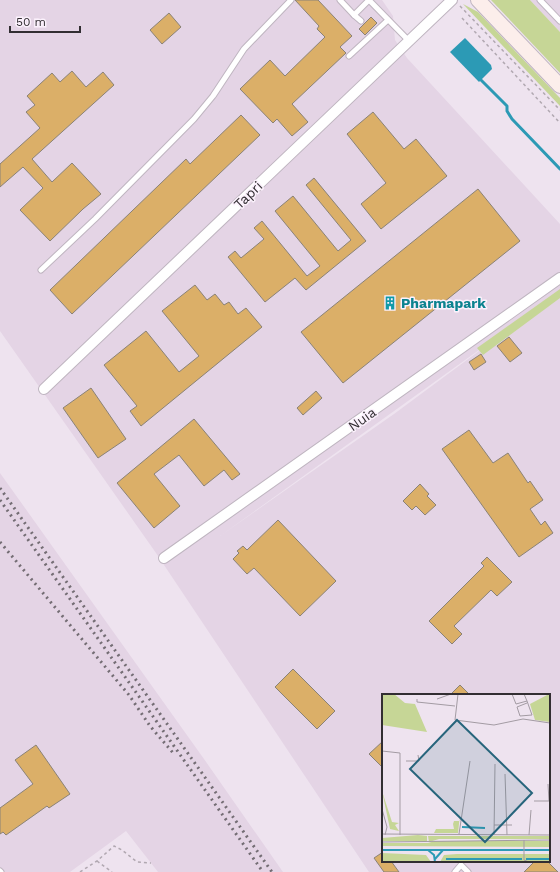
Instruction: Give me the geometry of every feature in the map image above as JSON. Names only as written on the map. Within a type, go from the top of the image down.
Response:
[{"type":"main road","points":[[478,0],[560,86]]},
{"type":"street","name":"Tapri","points":[[44,390],[409,41],[455,2]]},
{"type":"street","name":"Nuia","points":[[164,558],[560,278]]},
{"type":"lane","points":[[41,270],[95,219],[194,119],[213,96],[244,49],[291,0]]},
{"type":"lane","points":[[340,0],[361,21]]},
{"type":"lane","points":[[354,15],[369,0],[409,41]]},
{"type":"lane","points":[[540,0],[560,21]]},
{"type":"lane","points":[[349,56],[388,20]]},
{"type":"lane","points":[[455,872],[462,863],[468,872]]},
{"type":"path","points":[[455,2],[560,110]]},
{"type":"path","points":[[462,18],[560,123]]},
{"type":"path","points":[[80,872],[97,861],[114,846],[122,850],[137,862],[150,863]]},
{"type":"path","points":[[97,861],[112,872]]},
{"type":"shaded area","points":[[0,0],[382,0],[393,16],[395,40],[407,58],[560,224],[560,872],[369,872],[156,553],[0,331]],"holes":[[[525,317],[394,414],[220,536]]]},
{"type":"shaded area","points":[[530,0],[560,0],[560,32]]},
{"type":"shaded area","points":[[0,473],[283,872],[158,872],[126,831],[70,872],[0,872]]},
{"type":"green space","points":[[491,0],[530,0],[560,32],[560,73]]},
{"type":"green space","points":[[463,4],[478,12],[560,98],[560,106]]},
{"type":"green space","points":[[560,289],[560,298],[483,355],[477,348]]},
{"type":"water","points":[[465,38],[491,65],[492,69],[479,82],[450,52]]},
{"type":"building","points":[[295,0],[318,0],[352,36],[340,47],[346,53],[292,104],[308,122],[292,136],[277,119],[273,123],[240,89],[270,60],[285,76],[325,37],[317,29],[319,26]]},
{"type":"building","points":[[169,13],[181,27],[162,44],[150,30]]},
{"type":"building","points":[[371,17],[377,23],[365,35],[359,29]]},
{"type":"building","points":[[72,71],[86,87],[103,72],[114,85],[32,159],[52,182],[72,163],[101,194],[50,241],[20,210],[43,188],[23,167],[0,187],[0,164],[40,128],[26,112],[35,105],[27,96],[52,73],[60,82]]},
{"type":"building","points":[[373,112],[404,149],[416,139],[447,176],[381,229],[361,204],[386,183],[347,134]]},
{"type":"building","points":[[241,115],[260,135],[72,314],[50,290],[186,159],[190,164]]},
{"type":"building","points":[[314,178],[366,241],[306,290],[295,278],[265,302],[228,257],[235,251],[241,258],[264,239],[254,228],[262,221],[307,276],[320,266],[275,211],[293,196],[338,251],[351,240],[306,185]]},
{"type":"building","name":"Pharmapark","points":[[478,189],[520,241],[343,383],[301,332]]},
{"type":"building","points":[[195,285],[207,300],[215,294],[224,305],[229,302],[238,314],[246,308],[262,327],[141,426],[130,411],[137,406],[104,365],[146,331],[179,372],[199,356],[162,311]]},
{"type":"building","points":[[509,337],[522,353],[510,362],[497,346]]},
{"type":"building","points":[[481,354],[486,362],[474,370],[469,362]]},
{"type":"building","points":[[91,388],[126,439],[98,458],[63,408]]},
{"type":"building","points":[[316,391],[322,398],[303,415],[297,408]]},
{"type":"building","points":[[194,419],[240,474],[232,480],[224,470],[204,486],[179,455],[154,474],[180,506],[154,528],[117,483]]},
{"type":"building","points":[[469,430],[493,463],[508,453],[528,483],[530,481],[543,500],[530,509],[541,525],[545,521],[553,533],[519,557],[442,449]]},
{"type":"building","points":[[420,484],[429,494],[427,496],[436,505],[425,515],[416,506],[412,510],[403,501]]},
{"type":"building","points":[[278,520],[336,581],[300,616],[254,568],[247,574],[233,559],[239,553],[237,551],[243,546],[247,550]]},
{"type":"building","points":[[487,557],[512,582],[497,596],[491,590],[454,626],[462,634],[452,644],[429,621],[484,566],[481,563]]},
{"type":"building","points":[[293,669],[335,711],[317,729],[275,687]]},
{"type":"building","points":[[460,685],[469,694],[451,694]]},
{"type":"building","points":[[382,742],[382,767],[369,754]]},
{"type":"building","points":[[36,745],[70,794],[49,808],[47,806],[6,835],[3,832],[0,834],[0,808],[33,784],[15,760]]},
{"type":"building","points":[[382,853],[382,862],[392,862],[399,872],[384,872],[374,858]]},
{"type":"building","points":[[534,862],[548,862],[558,872],[524,872]]},
{"type":"waterway","points":[[481,80],[507,106],[507,111],[512,119],[560,169]]},
{"type":"railway","points":[[0,488],[272,872]]},
{"type":"railway","points":[[0,500],[263,872]]},
{"type":"railway","points":[[0,542],[129,695],[150,726],[174,754]]},
{"type":"place","name":"Pharmapark","points":[[390,303]]}]
